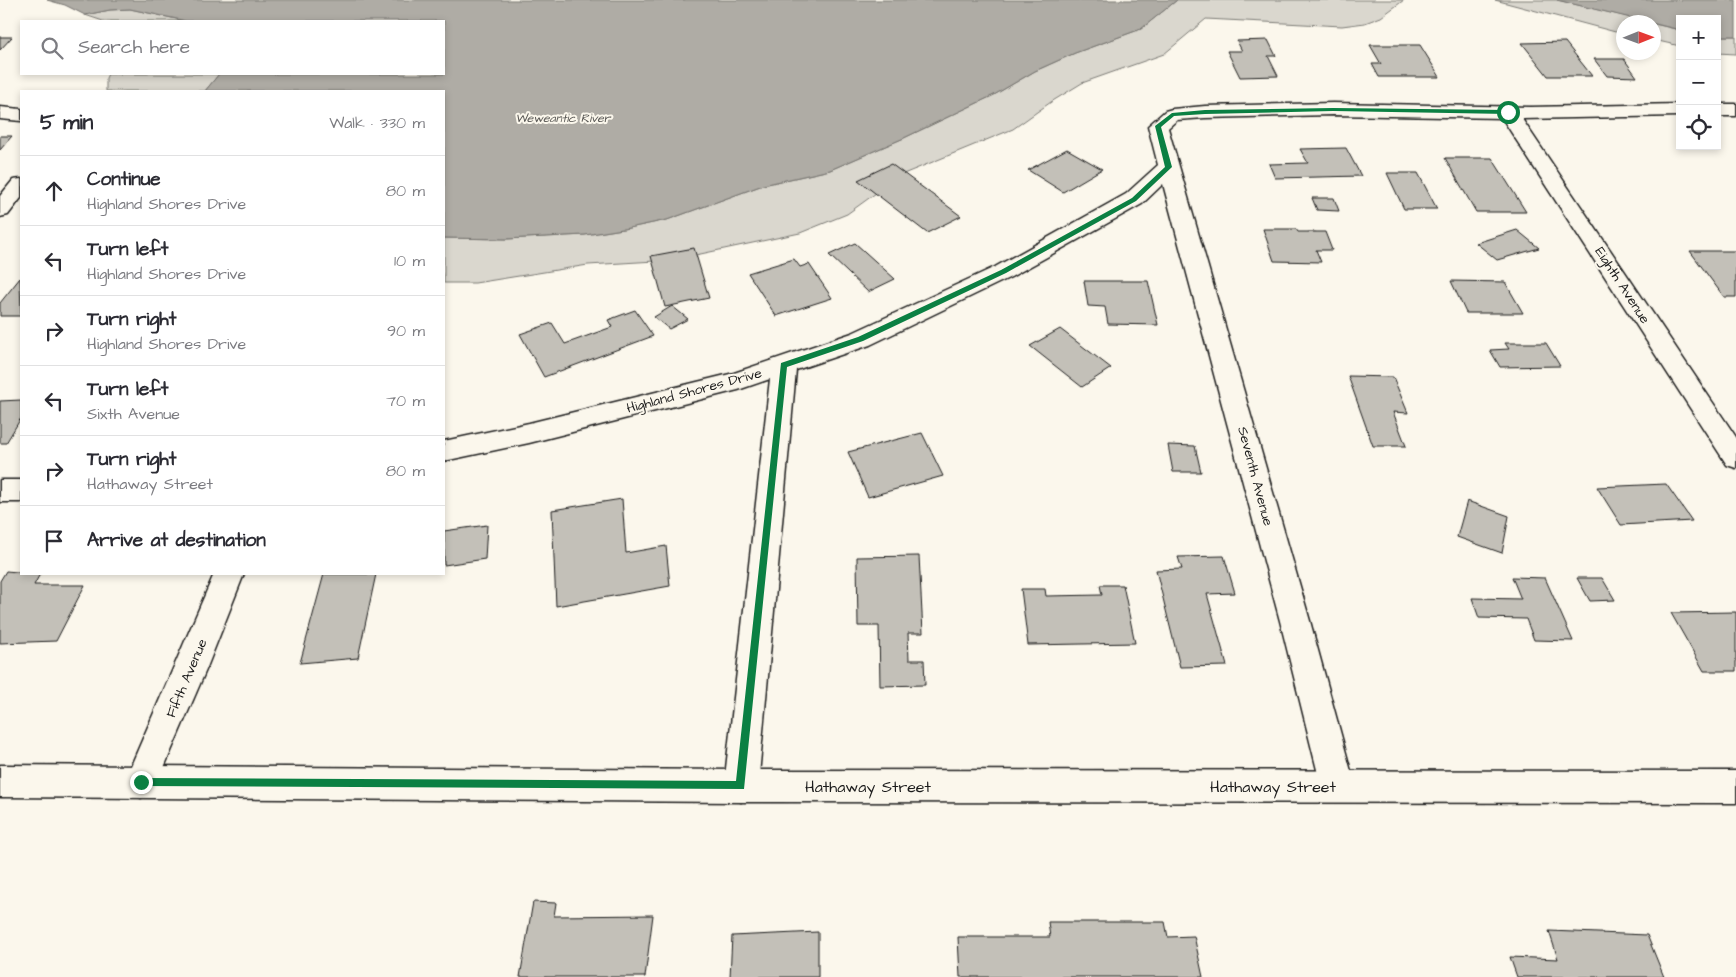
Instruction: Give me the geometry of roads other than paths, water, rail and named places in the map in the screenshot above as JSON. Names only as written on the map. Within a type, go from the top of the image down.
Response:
[{"type":"street","points":[[1168,167],[1158,126],[1172,115],[1205,112],[1333,109],[1508,112],[1676,110]]},
{"type":"street","points":[[1721,110],[1736,110]]},
{"type":"street","points":[[0,112],[20,115]]},
{"type":"street","name":"Eighth Avenue","points":[[1508,112],[1606,257],[1736,458]]},
{"type":"street","name":"Highland Shores Drive","points":[[445,451],[529,433],[738,381],[861,339],[1004,272],[1134,199],[1168,167]]},
{"type":"street","name":"Seventh Avenue","points":[[1168,167],[1216,329],[1296,621],[1338,786]]},
{"type":"street","points":[[0,210],[20,186]]},
{"type":"street","points":[[741,786],[784,365]]},
{"type":"street","points":[[0,491],[20,490]]},
{"type":"street","name":"Fifth Avenue","points":[[141,782],[229,575]]},
{"type":"street","name":"Hathaway Street","points":[[0,781],[741,786],[1736,787]]},
{"type":"water","name":"Weweantic River","points":[[47,0],[1177,0],[1141,29],[1075,53],[1035,71],[994,95],[904,138],[830,170],[763,185],[667,220],[585,235],[506,239],[445,238],[445,90],[206,90],[218,75],[445,75],[445,20],[181,20],[130,9],[110,10],[85,15],[65,5]]},
{"type":"water","points":[[1557,0],[1736,0],[1736,36],[1721,36],[1721,15],[1676,15],[1676,29],[1661,25],[1661,15],[1618,15]]}]
